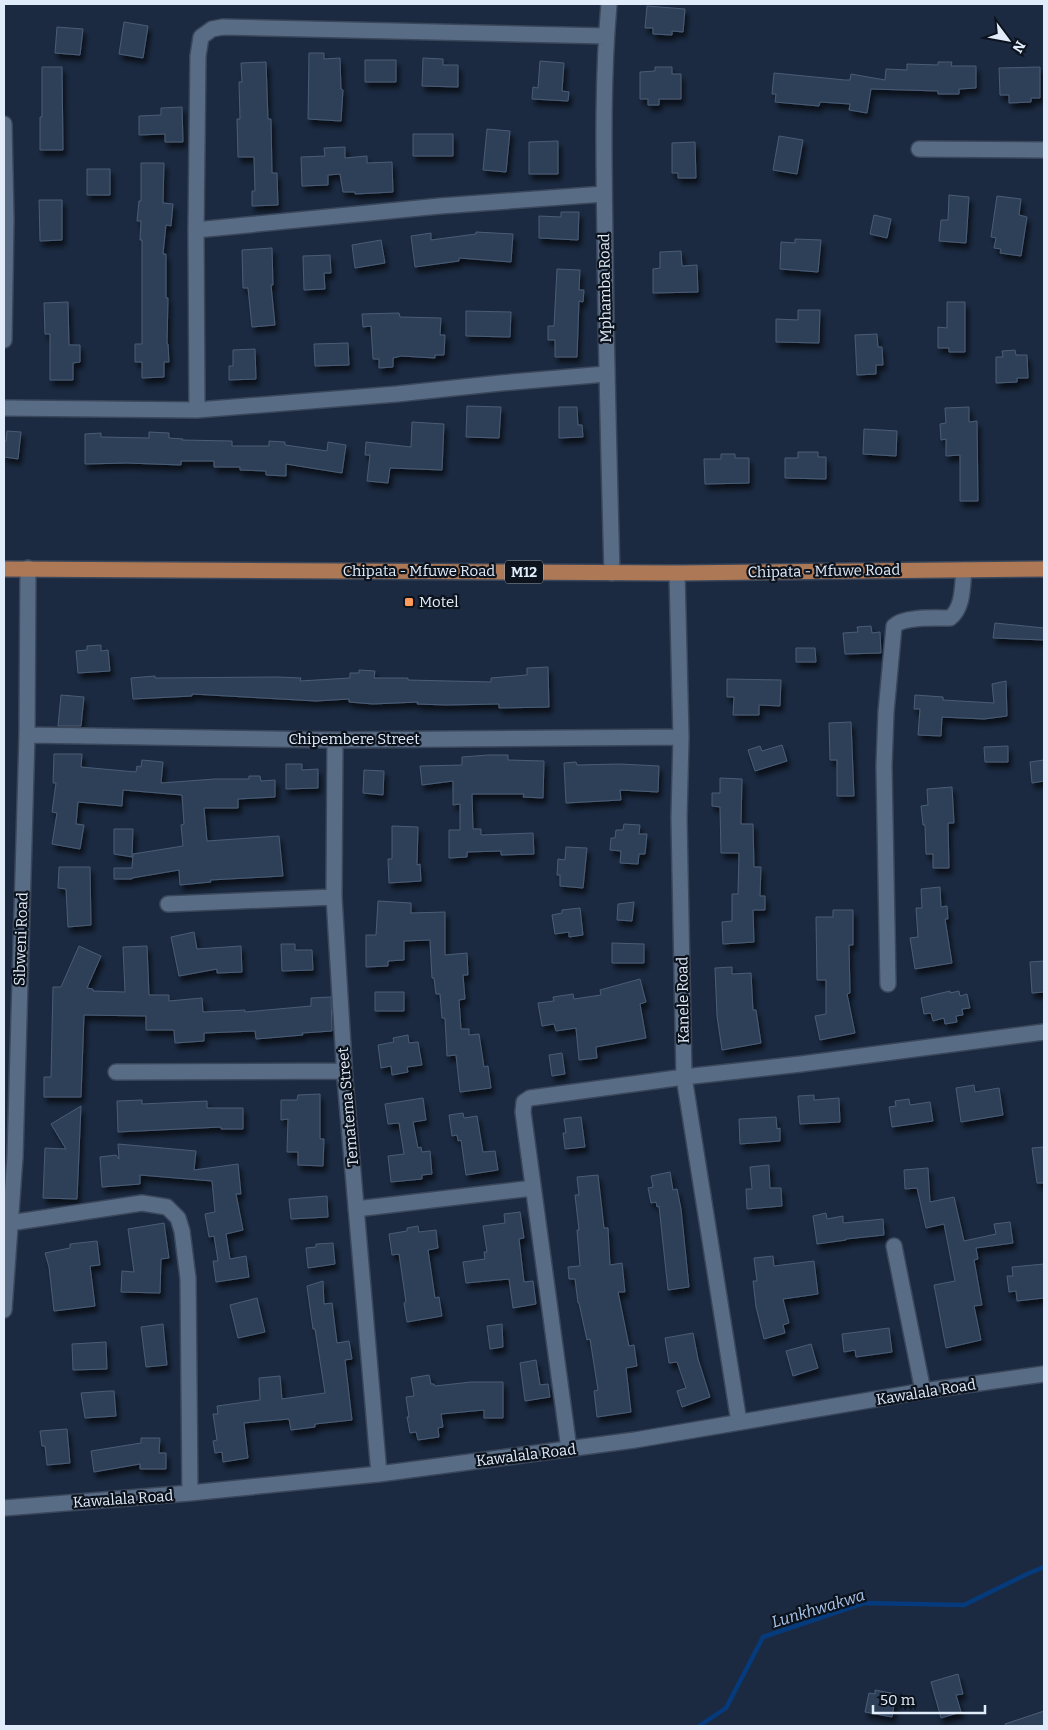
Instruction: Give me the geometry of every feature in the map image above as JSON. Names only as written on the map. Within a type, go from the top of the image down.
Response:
[{"type":"main road","name":"Chipata - Mfuwe Road","points":[[4,568],[678,574],[1044,569]]},
{"type":"street","name":"Mphamba Road","points":[[608,4],[604,194],[606,374],[612,573]]},
{"type":"street","points":[[197,410],[196,230],[198,56],[201,37],[212,29],[233,27],[606,36]]},
{"type":"street","points":[[4,124],[4,340]]},
{"type":"street","points":[[919,149],[1044,150]]},
{"type":"street","points":[[196,230],[440,206],[604,194]]},
{"type":"street","points":[[4,408],[197,410],[387,395],[606,374]]},
{"type":"street","name":"Sibweni Road","points":[[4,1310],[15,1147],[27,735],[28,568]]},
{"type":"street","points":[[888,984],[884,766],[886,712],[894,626],[898,622],[906,620],[950,618],[959,607],[964,570]]},
{"type":"street","name":"Kanele Road","points":[[678,574],[681,737],[679,818],[684,1077],[739,1422]]},
{"type":"street","name":"Chipembere Street","points":[[27,735],[336,740],[681,737]]},
{"type":"street","name":"Tematema Street","points":[[336,740],[334,898],[344,1071],[379,1474]]},
{"type":"street","points":[[168,904],[334,898]]},
{"type":"street","points":[[569,1449],[523,1112],[524,1102],[530,1098],[684,1077],[801,1064],[1044,1032]]},
{"type":"street","points":[[116,1072],[344,1071]]},
{"type":"street","points":[[356,1209],[533,1188]]},
{"type":"street","points":[[10,1223],[142,1203],[167,1207],[178,1218],[182,1231],[188,1278],[190,1494]]},
{"type":"street","points":[[894,1246],[923,1391]]},
{"type":"street","name":"Kawalala Road","points":[[4,1508],[190,1494],[379,1474],[635,1440],[923,1391],[1044,1374]]},
{"type":"building","points":[[647,6],[685,9],[683,32],[672,31],[672,35],[653,34],[653,28],[645,28]]},
{"type":"building","points":[[124,22],[148,26],[143,58],[119,54]]},
{"type":"building","points":[[57,27],[83,29],[80,55],[55,53]]},
{"type":"building","points":[[309,53],[324,53],[324,59],[340,58],[341,89],[343,90],[341,121],[308,119]]},
{"type":"building","points":[[423,58],[443,59],[443,65],[458,65],[458,87],[422,86]]},
{"type":"building","points":[[365,60],[396,60],[396,82],[365,82]]},
{"type":"building","points":[[540,61],[564,63],[562,91],[569,92],[568,101],[532,99],[533,87],[538,88]]},
{"type":"building","points":[[266,62],[268,119],[271,119],[272,173],[277,173],[278,205],[252,206],[252,191],[255,191],[254,157],[238,157],[237,119],[240,119],[239,82],[242,82],[241,63]]},
{"type":"building","points":[[938,62],[952,62],[951,66],[976,66],[976,88],[959,89],[959,94],[938,94],[938,91],[871,89],[867,113],[849,110],[850,104],[820,102],[819,106],[775,102],[776,94],[772,94],[774,73],[845,80],[850,80],[851,74],[885,80],[886,69],[907,70],[907,64],[938,65]]},
{"type":"building","points":[[42,67],[62,67],[63,150],[40,150]]},
{"type":"building","points":[[655,67],[672,67],[672,74],[681,74],[681,99],[659,99],[659,105],[648,105],[648,99],[640,99],[640,72],[655,71]]},
{"type":"building","points":[[1040,67],[1040,98],[1031,98],[1031,102],[1009,103],[1009,95],[1000,95],[999,68]]},
{"type":"building","points":[[182,107],[183,142],[165,142],[165,134],[139,135],[139,116],[161,115],[161,108]]},
{"type":"building","points":[[487,129],[510,131],[506,172],[483,170]]},
{"type":"building","points":[[413,134],[453,134],[453,156],[413,156]]},
{"type":"building","points":[[779,136],[803,140],[797,174],[773,170]]},
{"type":"building","points":[[558,141],[558,174],[529,174],[529,142]]},
{"type":"building","points":[[695,142],[696,178],[678,178],[678,173],[672,173],[672,143]]},
{"type":"building","points":[[345,147],[345,158],[367,156],[367,163],[392,162],[393,192],[355,194],[355,192],[343,192],[340,174],[328,175],[328,185],[302,186],[301,157],[325,156],[324,148]]},
{"type":"building","points":[[141,163],[164,163],[163,203],[173,204],[171,226],[166,225],[163,254],[166,254],[169,362],[164,362],[164,377],[142,378],[142,362],[135,362],[135,344],[142,344],[142,240],[140,240],[141,221],[137,221],[139,201],[141,201]]},
{"type":"building","points":[[87,169],[110,169],[110,195],[87,195]]},
{"type":"building","points":[[949,195],[969,197],[966,243],[939,241],[941,220],[948,220]]},
{"type":"building","points":[[997,196],[1021,199],[1019,215],[1027,217],[1021,256],[1000,253],[1001,249],[994,248],[996,238],[991,237]]},
{"type":"building","points":[[39,200],[62,200],[62,240],[40,241]]},
{"type":"building","points":[[561,212],[579,212],[578,240],[539,238],[539,216],[561,217]]},
{"type":"building","points":[[874,215],[891,219],[887,238],[870,234]]},
{"type":"building","points":[[476,232],[513,234],[511,262],[459,258],[459,261],[415,267],[411,236],[431,233],[431,240],[476,234]]},
{"type":"building","points":[[795,239],[821,240],[818,272],[780,269],[781,242],[795,243]]},
{"type":"building","points":[[381,240],[385,263],[355,268],[352,245]]},
{"type":"building","points":[[272,248],[273,285],[271,285],[275,325],[252,327],[248,288],[243,288],[242,250]]},
{"type":"building","points":[[681,251],[682,266],[697,265],[698,292],[653,293],[653,269],[660,268],[660,252]]},
{"type":"building","points":[[330,255],[331,273],[324,273],[325,289],[304,290],[303,256]]},
{"type":"building","points":[[557,269],[580,270],[579,290],[584,290],[583,302],[579,301],[577,357],[555,357],[555,340],[548,340],[548,326],[554,326]]},
{"type":"building","points":[[68,302],[69,345],[80,345],[80,362],[73,363],[73,380],[50,380],[50,334],[45,334],[44,303]]},
{"type":"building","points":[[947,302],[965,302],[965,352],[949,352],[949,348],[938,348],[938,327],[947,328]]},
{"type":"building","points":[[798,310],[820,310],[819,343],[776,342],[776,319],[798,320]]},
{"type":"building","points":[[466,311],[511,312],[510,337],[466,336]]},
{"type":"building","points":[[399,313],[400,317],[441,318],[440,335],[445,335],[444,355],[435,355],[435,358],[401,356],[393,358],[393,367],[379,368],[379,359],[373,359],[371,326],[363,327],[362,314]]},
{"type":"building","points":[[877,334],[878,347],[882,347],[883,365],[876,365],[876,374],[857,375],[855,335]]},
{"type":"building","points":[[348,343],[349,365],[315,366],[314,344]]},
{"type":"building","points":[[255,349],[256,379],[229,380],[229,366],[233,366],[233,350]]},
{"type":"building","points":[[1015,350],[1016,355],[1027,355],[1028,378],[1017,378],[1017,382],[996,383],[996,357],[1003,357],[1002,351]]},
{"type":"building","points":[[467,406],[501,407],[499,438],[466,437]]},
{"type":"building","points":[[559,407],[577,407],[578,425],[582,425],[583,437],[559,438]]},
{"type":"building","points":[[969,407],[969,422],[977,421],[978,501],[960,501],[960,455],[946,456],[946,439],[941,440],[940,424],[946,423],[945,408]]},
{"type":"building","points":[[412,422],[444,424],[442,470],[390,468],[388,483],[367,481],[370,455],[365,455],[366,442],[411,447]]},
{"type":"building","points":[[864,429],[897,431],[896,456],[863,454]]},
{"type":"building","points":[[7,431],[21,432],[18,459],[4,457],[4,441],[6,441]]},
{"type":"building","points":[[149,432],[169,433],[169,438],[182,440],[232,441],[232,446],[269,446],[269,441],[285,442],[285,445],[327,451],[328,442],[346,445],[342,473],[286,464],[286,476],[266,475],[266,471],[240,470],[240,467],[214,467],[214,461],[181,461],[181,465],[85,464],[85,434],[101,433],[101,437],[149,438]]},
{"type":"building","points":[[798,452],[818,452],[818,457],[826,457],[826,479],[785,478],[785,458],[798,458]]},
{"type":"building","points":[[721,454],[735,454],[735,458],[749,458],[749,483],[705,484],[704,459],[721,459]]},
{"type":"building","points":[[995,623],[1044,628],[1044,640],[993,638]]},
{"type":"building","points":[[871,626],[872,633],[880,632],[881,653],[845,654],[843,633],[858,632],[857,627]]},
{"type":"building","points":[[101,645],[101,651],[108,650],[110,671],[78,673],[76,651],[87,650],[87,646]]},
{"type":"building","points":[[796,648],[815,648],[816,662],[796,662]]},
{"type":"building","points":[[548,667],[549,707],[499,708],[499,704],[446,705],[417,704],[418,702],[373,704],[349,702],[349,699],[316,701],[192,694],[192,696],[133,699],[131,678],[155,676],[155,678],[277,677],[301,678],[300,681],[350,678],[350,673],[359,673],[359,670],[375,671],[374,678],[491,682],[491,678],[527,675],[527,668]]},
{"type":"building","points":[[727,679],[781,680],[780,706],[759,705],[759,715],[733,715],[734,697],[727,697]]},
{"type":"building","points":[[1006,681],[1007,716],[984,719],[942,717],[941,736],[918,735],[920,709],[914,709],[915,695],[943,697],[943,700],[994,703],[992,684]]},
{"type":"building","points":[[61,695],[84,697],[81,726],[58,726]]},
{"type":"building","points":[[851,722],[854,796],[837,796],[837,760],[830,760],[829,723]]},
{"type":"building","points":[[782,745],[787,761],[755,771],[748,750],[760,746],[762,751]]},
{"type":"building","points":[[1008,746],[1008,762],[985,762],[984,747]]},
{"type":"building","points":[[54,754],[82,754],[81,767],[136,772],[137,766],[141,767],[142,760],[163,762],[161,783],[215,779],[249,779],[249,776],[260,776],[261,781],[275,780],[275,797],[238,799],[238,808],[204,808],[207,841],[279,836],[283,876],[210,880],[211,882],[180,885],[179,870],[132,879],[114,879],[114,868],[132,868],[133,854],[183,846],[181,825],[184,824],[182,795],[123,790],[122,806],[78,802],[76,824],[84,825],[80,849],[52,844],[57,813],[52,812],[56,783],[53,783]]},
{"type":"building","points":[[508,755],[508,760],[544,761],[543,798],[523,797],[524,794],[472,794],[473,829],[481,829],[481,835],[533,833],[534,854],[501,855],[501,851],[467,852],[467,857],[449,858],[449,830],[460,830],[460,804],[453,805],[453,781],[422,785],[420,766],[462,765],[462,757]]},
{"type":"building","points":[[1044,760],[1044,781],[1032,783],[1030,762]]},
{"type":"building","points":[[576,762],[577,765],[620,764],[659,766],[658,792],[620,790],[621,800],[566,803],[564,763]]},
{"type":"building","points":[[286,764],[302,764],[302,770],[318,769],[318,788],[286,789]]},
{"type":"building","points":[[364,770],[384,771],[383,795],[363,793]]},
{"type":"building","points":[[720,778],[742,779],[741,824],[753,824],[754,867],[761,867],[760,896],[765,896],[765,910],[753,910],[754,942],[723,944],[722,922],[732,921],[732,894],[738,894],[739,853],[721,853],[720,807],[712,806],[712,793],[720,793]]},
{"type":"building","points":[[952,787],[954,823],[948,823],[949,868],[933,868],[933,854],[926,854],[925,825],[923,825],[921,806],[928,805],[927,789]]},
{"type":"building","points":[[624,824],[640,825],[639,834],[647,834],[645,854],[639,854],[638,864],[620,863],[621,851],[610,850],[611,838],[615,838],[616,830],[623,830]]},
{"type":"building","points":[[392,826],[418,827],[417,865],[420,864],[421,881],[389,883],[388,859],[392,859]]},
{"type":"building","points":[[114,829],[133,829],[132,857],[114,854]]},
{"type":"building","points":[[566,847],[587,848],[583,888],[560,886],[560,875],[557,875],[558,859],[565,860]]},
{"type":"building","points":[[59,867],[90,867],[91,925],[68,927],[66,889],[58,888]]},
{"type":"building","points":[[940,887],[941,907],[947,906],[948,919],[945,919],[952,963],[915,969],[910,938],[918,937],[916,908],[922,908],[921,889]]},
{"type":"building","points":[[378,901],[411,903],[411,913],[445,912],[445,955],[467,953],[468,975],[463,975],[465,999],[459,1000],[461,1029],[469,1029],[469,1035],[479,1034],[484,1067],[488,1066],[491,1088],[460,1092],[456,1055],[447,1056],[445,1018],[442,1018],[440,994],[436,994],[434,978],[432,978],[430,940],[404,941],[404,960],[388,961],[388,966],[366,967],[366,935],[376,935]]},
{"type":"building","points":[[634,902],[632,921],[617,920],[618,904]]},
{"type":"building","points":[[580,908],[583,935],[569,937],[569,932],[555,934],[552,915],[562,913],[562,910]]},
{"type":"building","points":[[833,910],[853,910],[853,945],[849,945],[850,993],[847,994],[855,1033],[820,1040],[815,1016],[826,1014],[826,980],[817,980],[816,917],[833,917]]},
{"type":"building","points":[[194,932],[197,949],[241,946],[242,972],[217,973],[217,969],[179,976],[171,937]]},
{"type":"building","points":[[612,943],[644,944],[644,963],[612,963]]},
{"type":"building","points":[[281,944],[295,944],[295,950],[312,950],[313,970],[282,971]]},
{"type":"building","points":[[79,946],[101,956],[87,988],[93,989],[93,991],[125,992],[123,947],[147,946],[149,995],[169,995],[169,1001],[202,998],[203,1012],[245,1010],[245,1012],[311,1006],[311,998],[331,997],[332,1031],[256,1039],[255,1031],[204,1033],[204,1041],[175,1043],[174,1030],[146,1030],[146,1016],[84,1015],[81,1097],[44,1097],[44,1077],[51,1077],[53,987],[61,987]]},
{"type":"building","points":[[1044,961],[1044,992],[1032,993],[1030,962]]},
{"type":"building","points":[[732,967],[732,974],[751,973],[753,1010],[756,1010],[761,1043],[722,1050],[717,1016],[715,968]]},
{"type":"building","points":[[640,979],[646,1002],[640,1004],[646,1038],[596,1047],[597,1058],[579,1060],[576,1028],[556,1031],[554,1024],[542,1026],[538,1003],[554,1001],[553,997],[573,994],[574,999],[601,995],[600,990]]},
{"type":"building","points":[[950,991],[950,993],[959,991],[960,996],[967,994],[970,1008],[962,1009],[963,1015],[956,1016],[957,1022],[945,1024],[944,1018],[933,1021],[931,1013],[924,1014],[921,998]]},
{"type":"building","points":[[375,992],[404,992],[404,1011],[375,1011]]},
{"type":"building","points":[[408,1035],[409,1043],[418,1042],[422,1065],[407,1067],[408,1072],[392,1075],[391,1066],[381,1068],[378,1045],[394,1042],[393,1038]]},
{"type":"building","points":[[562,1053],[565,1074],[552,1076],[549,1055]]},
{"type":"building","points":[[974,1085],[975,1092],[999,1088],[1003,1115],[961,1122],[956,1088]]},
{"type":"building","points":[[320,1094],[320,1139],[324,1139],[323,1166],[298,1165],[298,1152],[287,1152],[288,1119],[281,1120],[281,1100],[297,1100],[298,1095]]},
{"type":"building","points":[[814,1095],[814,1100],[839,1098],[840,1122],[800,1124],[798,1096]]},
{"type":"building","points":[[423,1098],[426,1120],[413,1122],[418,1148],[421,1147],[422,1152],[430,1151],[432,1174],[422,1175],[422,1179],[391,1182],[388,1156],[404,1154],[399,1123],[388,1124],[385,1104]]},
{"type":"building","points":[[909,1099],[910,1105],[930,1102],[933,1121],[892,1127],[889,1107],[896,1106],[895,1101]]},
{"type":"building","points":[[142,1100],[142,1104],[207,1101],[207,1108],[243,1108],[243,1129],[221,1129],[221,1127],[118,1132],[117,1101]]},
{"type":"building","points":[[81,1106],[77,1199],[43,1198],[45,1148],[66,1149],[51,1124]]},
{"type":"building","points":[[463,1113],[464,1118],[477,1116],[483,1152],[495,1151],[498,1170],[466,1175],[461,1140],[458,1141],[457,1135],[452,1136],[449,1115]]},
{"type":"building","points":[[581,1117],[585,1147],[565,1149],[563,1133],[566,1133],[564,1119]]},
{"type":"building","points":[[776,1117],[777,1129],[780,1128],[780,1141],[740,1144],[739,1119]]},
{"type":"building","points":[[118,1144],[196,1151],[194,1170],[238,1164],[241,1194],[236,1194],[243,1230],[226,1234],[230,1259],[246,1256],[249,1277],[216,1282],[213,1261],[218,1261],[214,1236],[209,1237],[205,1214],[215,1212],[212,1181],[140,1175],[140,1184],[102,1187],[100,1157],[116,1155],[119,1159]]},
{"type":"building","points":[[1044,1147],[1044,1183],[1037,1183],[1032,1148]]},
{"type":"building","points":[[769,1165],[770,1188],[781,1188],[782,1206],[747,1209],[746,1189],[752,1189],[750,1167]]},
{"type":"building","points":[[928,1168],[930,1202],[954,1197],[964,1241],[996,1234],[994,1224],[1010,1222],[1013,1243],[976,1248],[978,1259],[974,1260],[982,1305],[974,1306],[981,1340],[946,1348],[934,1285],[955,1281],[944,1224],[926,1228],[917,1188],[905,1189],[904,1170]]},
{"type":"building","points":[[670,1172],[673,1190],[677,1189],[681,1209],[689,1287],[668,1290],[659,1206],[657,1207],[656,1202],[651,1203],[648,1188],[653,1187],[651,1176]]},
{"type":"building","points":[[598,1175],[604,1228],[608,1228],[610,1265],[622,1263],[625,1292],[618,1292],[629,1346],[634,1345],[637,1366],[626,1368],[631,1412],[597,1417],[594,1391],[598,1390],[590,1339],[587,1340],[578,1303],[575,1279],[569,1279],[568,1267],[580,1266],[577,1230],[579,1230],[575,1195],[579,1195],[577,1177]]},
{"type":"building","points":[[327,1196],[328,1217],[291,1219],[289,1199]]},
{"type":"building","points":[[520,1212],[524,1238],[519,1239],[524,1282],[533,1281],[536,1304],[513,1308],[509,1279],[466,1283],[463,1262],[485,1259],[484,1252],[487,1252],[483,1226],[505,1223],[504,1214]]},
{"type":"building","points":[[826,1213],[827,1219],[843,1216],[843,1223],[883,1219],[884,1235],[817,1244],[813,1216]]},
{"type":"building","points":[[164,1223],[169,1258],[161,1259],[160,1293],[121,1292],[122,1271],[134,1272],[128,1229]]},
{"type":"building","points":[[418,1226],[419,1232],[436,1230],[438,1248],[428,1250],[435,1298],[439,1297],[442,1316],[407,1322],[399,1254],[392,1255],[389,1234],[407,1231],[407,1228]]},
{"type":"building","points":[[97,1241],[100,1265],[90,1266],[95,1306],[54,1311],[49,1267],[45,1253],[70,1248],[70,1244]]},
{"type":"building","points":[[333,1243],[335,1264],[308,1268],[306,1248],[316,1247],[316,1244]]},
{"type":"building","points":[[773,1256],[774,1266],[814,1261],[818,1294],[783,1299],[789,1323],[783,1325],[785,1333],[764,1339],[756,1307],[753,1281],[757,1281],[754,1258]]},
{"type":"building","points":[[1044,1264],[1044,1298],[1017,1301],[1016,1291],[1009,1292],[1007,1276],[1013,1276],[1012,1267]]},
{"type":"building","points":[[323,1281],[324,1304],[332,1303],[337,1343],[349,1341],[352,1359],[345,1360],[352,1420],[315,1424],[315,1427],[291,1430],[289,1419],[244,1423],[248,1458],[223,1462],[222,1452],[215,1453],[213,1441],[217,1440],[213,1414],[218,1414],[217,1406],[260,1400],[259,1378],[280,1376],[282,1399],[325,1393],[307,1286]]},
{"type":"building","points":[[257,1298],[265,1332],[238,1338],[230,1305]]},
{"type":"building","points":[[163,1324],[167,1365],[146,1367],[141,1327]]},
{"type":"building","points":[[502,1324],[503,1347],[490,1349],[487,1326]]},
{"type":"building","points":[[889,1328],[892,1352],[856,1357],[855,1350],[844,1352],[842,1334]]},
{"type":"building","points":[[693,1333],[698,1359],[710,1397],[682,1407],[677,1391],[686,1388],[677,1362],[669,1363],[665,1338]]},
{"type":"building","points":[[106,1342],[107,1369],[73,1370],[72,1344]]},
{"type":"building","points":[[811,1344],[818,1368],[793,1376],[786,1351]]},
{"type":"building","points":[[536,1360],[540,1385],[548,1384],[550,1397],[525,1401],[520,1363]]},
{"type":"building","points":[[429,1375],[431,1384],[435,1386],[471,1382],[503,1382],[503,1418],[484,1418],[484,1410],[441,1414],[443,1427],[438,1428],[439,1437],[418,1440],[416,1432],[410,1433],[406,1397],[414,1396],[411,1378]]},
{"type":"building","points":[[114,1391],[116,1416],[85,1418],[81,1393]]},
{"type":"building","points":[[67,1429],[70,1463],[47,1465],[45,1446],[42,1446],[40,1431]]},
{"type":"building","points":[[141,1438],[160,1438],[159,1453],[166,1453],[166,1469],[140,1469],[140,1464],[94,1472],[91,1451],[141,1443]]},
{"type":"building","points":[[958,1674],[963,1694],[956,1695],[961,1712],[941,1718],[931,1682]]},
{"type":"building","points":[[875,1690],[896,1694],[892,1717],[865,1712],[869,1693],[875,1694]]},
{"type":"building","points":[[1044,1711],[1044,1726],[1006,1726],[1005,1724]]},
{"type":"waterway","name":"Lunkhwakwa","points":[[699,1726],[726,1708],[763,1637],[864,1603],[964,1605],[1044,1567]]},
{"type":"place","name":"Motel","points":[[409,602]]}]
